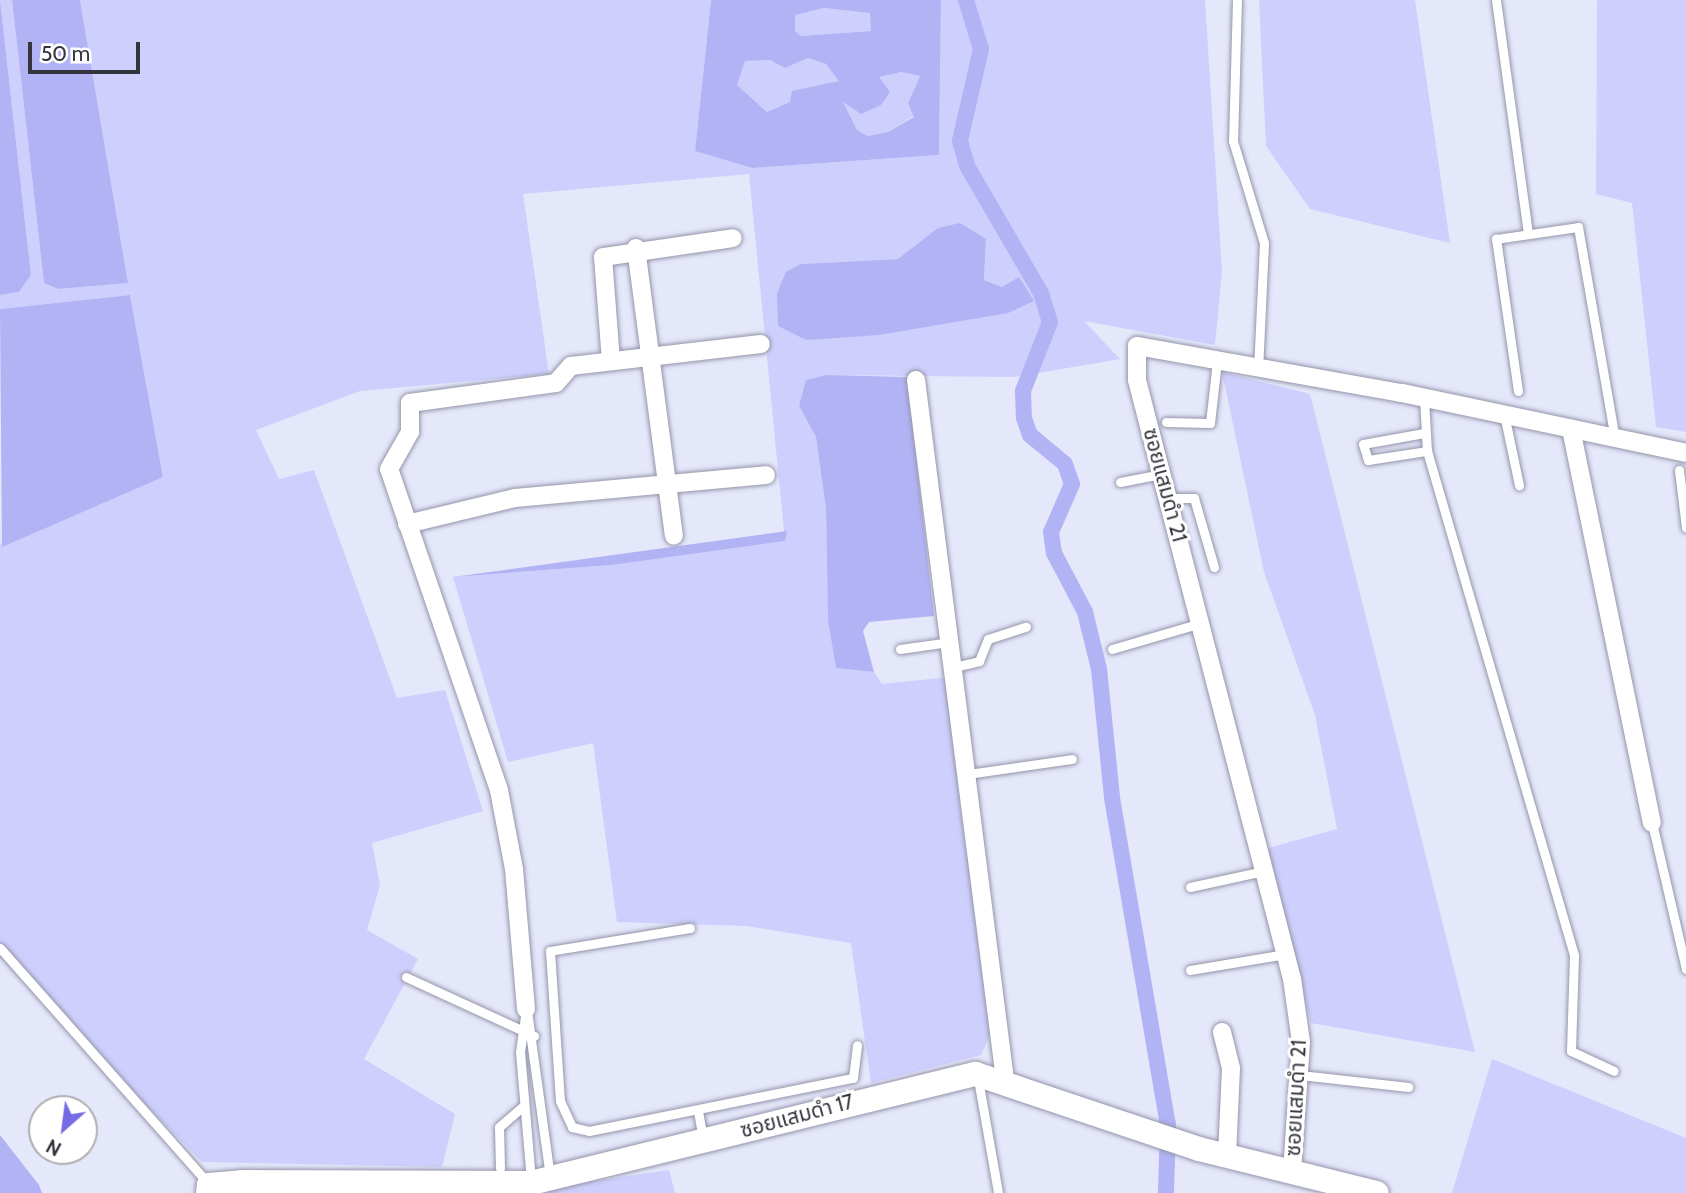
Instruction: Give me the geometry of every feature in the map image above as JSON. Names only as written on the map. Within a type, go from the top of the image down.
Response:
[{"type":"street","points":[[611,361],[599,263],[636,248],[733,238]]},
{"type":"street","points":[[636,248],[674,537]]},
{"type":"street","points":[[526,1009],[514,869],[499,790],[389,469],[411,432],[410,403],[556,383],[571,366],[761,344]]},
{"type":"street","name":"ซอยแสมดำ 21","points":[[1292,1171],[1300,1075],[1286,954],[1135,370],[1137,346],[1424,398],[1680,454]]},
{"type":"street","points":[[916,380],[1005,1080]]},
{"type":"street","points":[[1571,429],[1652,823]]},
{"type":"street","points":[[407,524],[515,498],[666,482],[766,475]]},
{"type":"street","points":[[1222,1032],[1231,1068],[1227,1157]]},
{"type":"street","name":"ซอยแสมดำ 17","points":[[209,1189],[405,1188],[541,1181],[976,1074],[1005,1080],[1146,1133],[1199,1149],[1377,1193]]},
{"type":"lane","points":[[1237,0],[1233,141],[1264,243],[1258,368]]},
{"type":"lane","points":[[1496,0],[1528,234]]},
{"type":"lane","points":[[1518,391],[1496,239],[1581,230],[1615,439]]},
{"type":"lane","points":[[1166,422],[1210,423],[1217,361]]},
{"type":"lane","points":[[1424,398],[1427,451],[1574,955],[1571,1051],[1614,1071]]},
{"type":"lane","points":[[1504,414],[1519,485]]},
{"type":"lane","points":[[1424,433],[1363,444],[1368,460],[1427,451]]},
{"type":"lane","points":[[1679,470],[1686,528]]},
{"type":"lane","points":[[1120,482],[1162,474]]},
{"type":"lane","points":[[1169,499],[1194,498],[1214,567]]},
{"type":"lane","points":[[1112,649],[1201,623]]},
{"type":"lane","points":[[954,667],[979,661],[988,639],[1026,627]]},
{"type":"lane","points":[[900,649],[951,642]]},
{"type":"lane","points":[[968,774],[1072,759]]},
{"type":"lane","points":[[1652,823],[1686,969]]},
{"type":"lane","points":[[1190,887],[1264,871]]},
{"type":"lane","points":[[690,928],[555,947],[548,972],[560,1101],[572,1127],[589,1131],[853,1078],[857,1045]]},
{"type":"lane","points":[[0,948],[209,1189]]},
{"type":"lane","points":[[1190,970],[1286,954]]},
{"type":"lane","points":[[406,977],[520,1034],[534,1036]]},
{"type":"lane","points":[[526,1009],[520,1034],[524,1105],[541,1181]]},
{"type":"lane","points":[[526,1009],[534,1036],[541,1181]]},
{"type":"lane","points":[[976,1074],[995,1152],[998,1193]]},
{"type":"lane","points":[[1300,1075],[1408,1087]]},
{"type":"lane","points":[[500,1168],[499,1127],[524,1105]]},
{"type":"lane","points":[[698,1111],[703,1140]]},
{"type":"shaded area","points":[[0,0],[12,0],[44,283],[58,289],[128,283],[80,0],[711,0],[695,151],[752,168],[939,155],[941,0],[1205,0],[1222,271],[1215,345],[1084,321],[1120,359],[1014,377],[827,375],[799,406],[816,437],[826,509],[828,621],[836,667],[874,672],[882,684],[950,677],[960,807],[993,1028],[981,1055],[871,1083],[851,943],[747,926],[617,922],[593,743],[508,762],[453,577],[612,565],[785,541],[749,174],[523,194],[549,374],[360,391],[256,430],[279,479],[314,470],[397,698],[445,690],[483,811],[372,843],[380,885],[367,930],[418,959],[364,1059],[455,1114],[442,1167],[202,1162],[0,957],[0,544],[163,476],[130,295],[0,309],[0,295],[19,292],[31,275]],"holes":[[[986,239],[984,280],[1002,287],[801,264],[898,259]]]},
{"type":"shaded area","points":[[0,0],[31,275],[19,292],[0,295]]},
{"type":"shaded area","points":[[12,0],[80,0],[128,283],[58,289],[44,283]]},
{"type":"shaded area","points":[[711,0],[941,0],[939,155],[752,168],[695,151]],"holes":[[[824,8],[870,13],[871,31],[801,36],[795,31],[795,15]],[[808,58],[826,64],[839,81],[792,91],[790,102],[767,112],[737,85],[745,61],[770,60],[785,68]],[[901,72],[920,76],[908,103],[914,117],[888,132],[868,136],[857,130],[843,102],[861,114],[881,105],[890,92],[879,77]]]},
{"type":"shaded area","points":[[1259,0],[1415,0],[1450,243],[1310,209],[1266,146]]},
{"type":"shaded area","points":[[1597,0],[1686,0],[1686,432],[1656,427],[1632,203],[1596,194]]},
{"type":"shaded area","points":[[824,8],[871,13],[871,31],[801,36],[795,31],[794,15]]},
{"type":"shaded area","points":[[808,58],[826,64],[840,81],[793,91],[790,102],[767,112],[737,85],[745,61],[770,60],[785,68]]},
{"type":"shaded area","points":[[901,72],[920,76],[908,103],[914,116],[888,132],[868,136],[857,130],[842,101],[878,77]]},
{"type":"shaded area","points":[[960,223],[986,239],[984,280],[1002,287],[1019,277],[1034,301],[1008,313],[879,335],[806,340],[778,326],[777,293],[786,272],[801,264],[898,259],[938,228]]},
{"type":"shaded area","points":[[130,295],[163,477],[2,547],[0,309]]},
{"type":"shaded area","points":[[1222,372],[1310,394],[1475,1052],[1311,1023],[1268,848],[1337,829],[1315,715],[1264,572]]},
{"type":"shaded area","points":[[827,375],[907,377],[934,616],[869,622],[863,631],[874,672],[836,668],[828,621],[826,509],[816,437],[799,406],[806,380]]},
{"type":"shaded area","points":[[787,531],[785,541],[612,565],[453,577]]},
{"type":"shaded area","points":[[1492,1059],[1686,1138],[1686,1193],[1452,1193]]},
{"type":"shaded area","points":[[0,1135],[39,1185],[42,1193],[0,1193]]},
{"type":"shaded area","points":[[669,1170],[675,1193],[518,1193],[568,1185]]},
{"type":"waterway","points":[[966,0],[981,49],[960,141],[967,166],[1041,293],[1050,322],[1023,391],[1024,418],[1030,435],[1065,464],[1072,484],[1051,532],[1054,553],[1085,612],[1099,669],[1112,798],[1168,1124],[1166,1193]]}]
